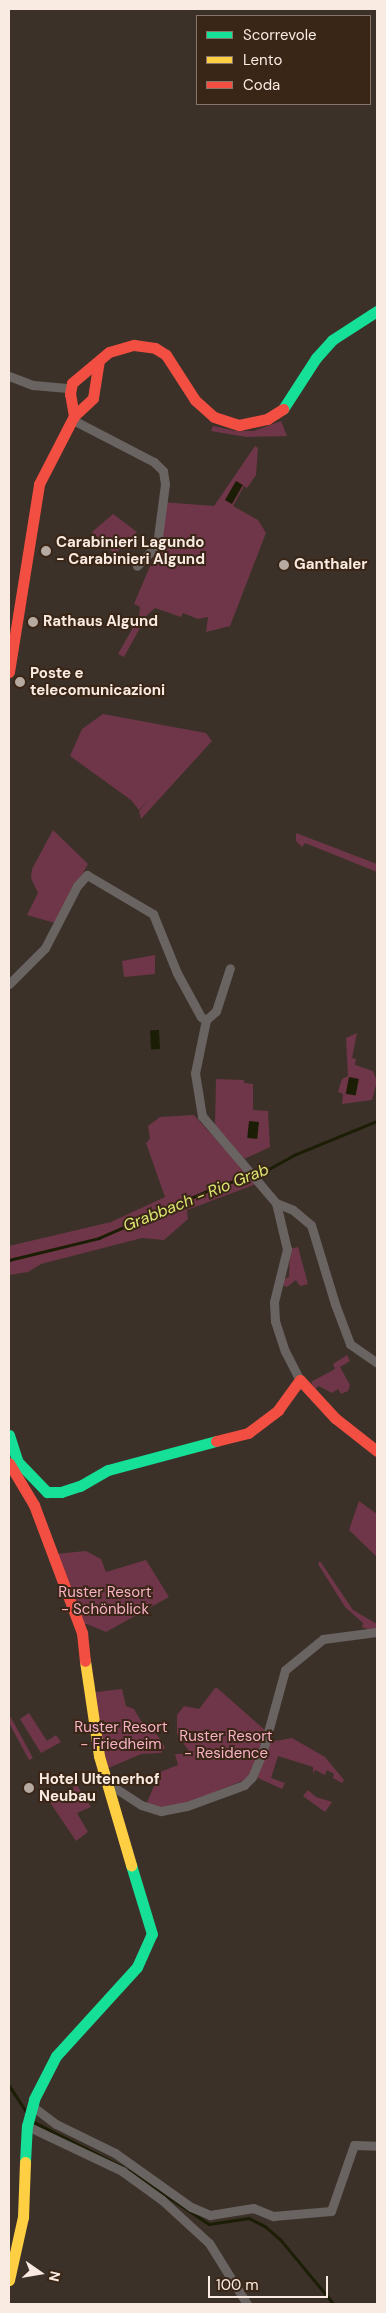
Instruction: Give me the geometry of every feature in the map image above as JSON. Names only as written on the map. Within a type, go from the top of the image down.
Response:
[{"type":"street","points":[[73,418],[73,388],[99,362],[122,346],[155,348],[163,352],[176,366],[195,400],[206,412],[228,423],[254,424],[282,412],[316,358],[332,340],[377,311]]},
{"type":"street","points":[[9,672],[16,640],[37,492],[44,472],[73,418],[84,404],[93,398],[94,377],[99,362]]},
{"type":"street","points":[[9,376],[34,385],[73,388],[90,381],[94,387]]},
{"type":"street","points":[[73,388],[84,404]]},
{"type":"street","points":[[73,418],[154,462],[163,471],[163,505],[157,545],[137,566]]},
{"type":"street","points":[[9,984],[45,948],[84,876],[93,877],[111,892],[149,910],[158,924],[177,973],[201,1017],[206,1020]]},
{"type":"street","points":[[230,968],[215,1012],[206,1020],[196,1067],[198,1104],[208,1127],[276,1203],[287,1249],[274,1302],[275,1321],[285,1351],[300,1380],[336,1418],[377,1451]]},
{"type":"street","points":[[276,1203],[293,1210],[312,1225],[335,1304],[350,1344],[377,1363]]},
{"type":"street","points":[[9,1435],[18,1462],[40,1486],[50,1493],[61,1492],[80,1486],[108,1470],[248,1434],[278,1410],[300,1380]]},
{"type":"street","points":[[9,1463],[34,1505],[82,1633],[92,1724],[151,1925],[151,1938],[137,1968],[56,2056],[32,2106],[27,2126],[23,2217],[9,2280]]},
{"type":"street","points":[[109,1784],[140,1805],[161,1811],[187,1806],[244,1785],[252,1777],[262,1754],[285,1670],[323,1639],[377,1632]]},
{"type":"street","points":[[32,2106],[56,2124],[115,2153],[192,2207],[210,2215],[253,2208],[273,2216],[331,2211],[354,2145],[377,2146]]},
{"type":"street","points":[[27,2126],[122,2171],[162,2200],[209,2243],[247,2304]]},
{"type":"green space","points":[[281,421],[287,436],[246,437],[211,431],[213,426],[236,431],[254,431]]},
{"type":"green space","points":[[255,446],[258,448],[256,475],[247,488],[244,486],[233,506],[258,520],[266,533],[230,626],[206,632],[208,617],[198,619],[183,613],[181,617],[155,608],[147,615],[124,657],[118,654],[139,617],[140,607],[134,604],[153,559],[162,502],[214,506]]},
{"type":"green space","points":[[113,514],[137,532],[115,554],[92,532]]},
{"type":"green space","points":[[103,714],[206,733],[212,741],[141,819],[139,811],[151,797],[139,810],[131,800],[70,756],[82,729]]},
{"type":"green space","points":[[53,830],[88,864],[55,923],[27,915],[38,893],[31,878],[32,869]]},
{"type":"green space","points":[[296,833],[377,864],[377,872],[305,843],[302,847],[296,841]]},
{"type":"green space","points":[[155,955],[155,974],[124,977],[122,961]]},
{"type":"green space","points":[[357,1033],[352,1058],[356,1059],[355,1065],[373,1071],[377,1081],[372,1100],[342,1104],[343,1094],[338,1092],[342,1079],[348,1076],[346,1038]]},
{"type":"green space","points":[[216,1079],[244,1080],[244,1083],[253,1084],[253,1110],[268,1111],[270,1147],[244,1159],[215,1125]]},
{"type":"green space","points":[[194,1115],[256,1184],[187,1210],[188,1219],[164,1240],[142,1238],[41,1264],[28,1272],[9,1275],[9,1246],[111,1222],[165,1197],[146,1143],[150,1139],[148,1126],[160,1117]]},
{"type":"green space","points":[[298,1247],[308,1284],[300,1286],[296,1280],[287,1287],[282,1285],[284,1279],[289,1277],[290,1249]]},
{"type":"green space","points":[[347,1355],[350,1361],[340,1367],[350,1385],[348,1391],[341,1394],[338,1389],[332,1393],[319,1386],[315,1389],[311,1382],[335,1369],[333,1364]]},
{"type":"green space","points":[[359,1501],[377,1514],[377,1557],[349,1530]]},
{"type":"green space","name":"Ruster Resort - Schönblick","points":[[86,1551],[101,1559],[106,1572],[146,1560],[169,1597],[106,1632],[87,1624],[79,1626],[55,1554]]},
{"type":"green space","points":[[320,1561],[353,1610],[377,1624],[377,1632],[362,1627],[363,1623],[345,1607],[318,1564]]},
{"type":"green space","name":"Ruster Resort - Residence","points":[[216,1687],[266,1731],[252,1777],[170,1810],[145,1807],[160,1772],[178,1765],[175,1754],[191,1754],[177,1734],[177,1715],[184,1706],[199,1709]]},
{"type":"green space","name":"Ruster Resort - Friedheim","points":[[122,1689],[126,1706],[134,1709],[141,1721],[152,1727],[165,1747],[161,1753],[141,1754],[104,1770],[88,1693]]},
{"type":"green space","points":[[29,1713],[47,1741],[56,1735],[61,1742],[41,1753],[20,1719]]},
{"type":"green space","points":[[9,1714],[33,1758],[29,1760],[9,1723]]},
{"type":"green space","points":[[292,1738],[325,1757],[344,1780],[342,1783],[333,1778],[334,1774],[327,1770],[325,1775],[315,1770],[313,1774],[313,1767],[278,1756],[271,1778],[285,1783],[282,1789],[258,1778],[256,1775],[269,1742]]},
{"type":"green space","points":[[77,1785],[91,1807],[77,1813],[88,1832],[76,1841],[49,1801]]},
{"type":"green space","points":[[308,1790],[316,1797],[332,1802],[325,1812],[303,1796]]},
{"type":"shaded area","points":[[236,481],[243,485],[232,504],[225,500]]},
{"type":"shaded area","points":[[150,1030],[159,1030],[160,1049],[151,1049]]},
{"type":"shaded area","points":[[349,1077],[359,1079],[356,1096],[346,1094]]},
{"type":"shaded area","points":[[249,1121],[259,1122],[257,1139],[247,1138]]},
{"type":"waterway","name":"Grabbach - Rio Grab","points":[[256,1176],[294,1155],[377,1121]]},
{"type":"waterway","name":"Grabbach - Rio Grab","points":[[9,1260],[99,1238],[223,1184],[250,1177]]},
{"type":"waterway","points":[[9,2085],[26,2111]]},
{"type":"waterway","points":[[34,2122],[123,2167]]},
{"type":"waterway","points":[[128,2170],[209,2224],[249,2218],[265,2226],[281,2240],[334,2304]]},
{"type":"traffic: fast","points":[[283,409],[316,358],[332,340],[377,311]]},
{"type":"traffic: fast","points":[[9,1435],[18,1462],[47,1492],[61,1492],[80,1486],[108,1470],[216,1441]]},
{"type":"traffic: fast","points":[[25,2162],[27,2126],[34,2099],[56,2056],[137,1967],[152,1934],[131,1865]]},
{"type":"traffic: slow","points":[[85,1661],[99,1756],[131,1865]]},
{"type":"traffic: slow","points":[[9,2280],[23,2217],[25,2162]]},
{"type":"traffic: jam","points":[[74,416],[70,394],[72,383],[109,352],[134,345],[155,348],[166,355],[195,400],[214,417],[239,425],[267,419],[283,409]]},
{"type":"traffic: jam","points":[[9,672],[39,484],[74,416],[93,398],[99,362]]},
{"type":"traffic: jam","points":[[216,1441],[248,1433],[278,1410],[300,1380],[335,1418],[377,1451]]},
{"type":"traffic: jam","points":[[9,1463],[34,1505],[82,1633],[85,1661]]},
{"type":"place","name":"Carabinieri Lagundo - Carabinieri Algund","points":[[46,551]]},
{"type":"place","name":"Ganthaler","points":[[284,565]]},
{"type":"place","name":"Rathaus Algund","points":[[33,622]]},
{"type":"place","name":"Poste e telecomunicazioni","points":[[20,682]]},
{"type":"place","name":"Hotel Ultenerhof Neubau","points":[[29,1788]]}]
